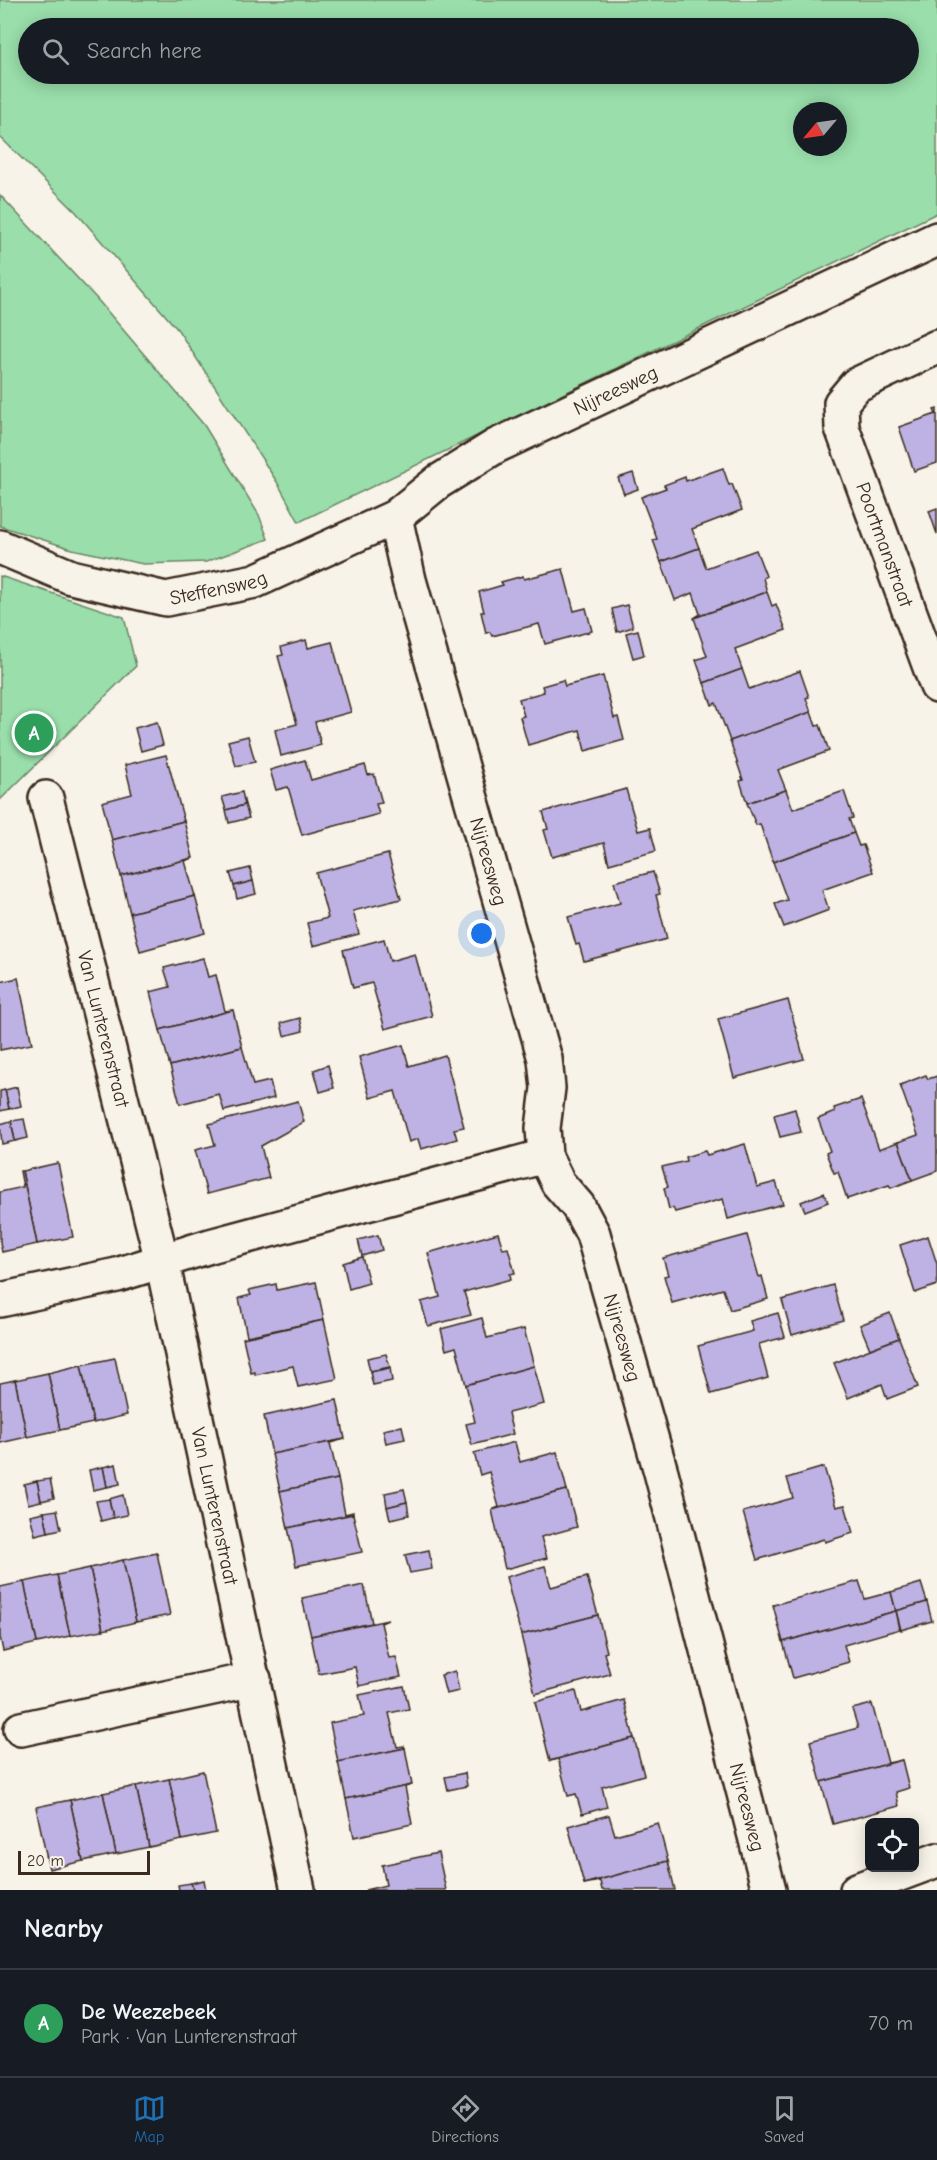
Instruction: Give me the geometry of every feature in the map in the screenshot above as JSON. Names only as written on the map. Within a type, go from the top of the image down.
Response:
[{"type":"street","name":"Nijreesweg","points":[[769,1890],[661,1472],[593,1234],[578,1206],[558,1183],[545,1155],[543,1128],[548,1088],[545,1059],[409,580],[395,517],[438,482],[496,446],[937,239]]},
{"type":"street","name":"Poortmanstraat","points":[[937,347],[856,386],[841,402],[842,428],[937,686]]},
{"type":"street","name":"Steffensweg","points":[[0,547],[71,577],[166,599],[255,581],[395,517]]},
{"type":"street","name":"Van Lunterenstraat","points":[[46,798],[162,1261],[298,1890]]},
{"type":"street","points":[[0,1300],[117,1275],[210,1246],[545,1155]]},
{"type":"street","points":[[21,1730],[254,1679]]},
{"type":"street","points":[[857,1890],[937,1860]]},
{"type":"green space","points":[[0,0],[937,0],[937,213],[299,522],[277,482],[178,330],[76,212],[0,137]]},
{"type":"green space","points":[[0,195],[97,299],[204,425],[259,515],[268,539],[206,562],[143,564],[72,549],[0,526]]},
{"type":"green space","points":[[0,576],[124,617],[136,666],[0,800]]},
{"type":"building","points":[[937,409],[937,463],[914,471],[899,427],[936,414],[934,410]]},
{"type":"building","points":[[723,468],[742,510],[692,529],[699,548],[661,562],[653,540],[657,539],[641,497],[666,488],[664,485],[685,477],[686,481]]},
{"type":"building","points":[[633,473],[638,489],[624,494],[618,478]]},
{"type":"building","points":[[937,508],[937,534],[929,511]]},
{"type":"building","points":[[699,548],[706,568],[756,550],[766,576],[763,578],[767,592],[694,618],[700,614],[693,593],[675,600],[661,562]]},
{"type":"building","points":[[563,569],[574,611],[586,608],[592,631],[545,644],[539,624],[492,636],[490,632],[486,633],[479,592],[503,585],[501,582]]},
{"type":"building","points":[[767,592],[772,606],[776,604],[786,630],[735,649],[742,669],[704,683],[696,660],[707,656],[694,618]]},
{"type":"building","points":[[627,605],[633,627],[617,632],[612,609]]},
{"type":"building","points":[[638,630],[644,655],[633,658],[626,633]]},
{"type":"building","points":[[306,640],[308,648],[332,642],[351,712],[315,722],[321,745],[281,756],[275,730],[297,724],[278,656],[283,655],[281,647]]},
{"type":"building","points":[[742,669],[749,689],[800,671],[809,697],[806,698],[811,712],[730,741],[716,703],[712,705],[704,683]]},
{"type":"building","points":[[603,676],[614,718],[618,717],[624,740],[585,751],[580,730],[528,745],[520,717],[524,716],[519,699],[544,692],[542,686],[563,680],[565,686]]},
{"type":"building","points":[[811,712],[816,726],[820,725],[829,751],[778,770],[786,790],[747,803],[740,781],[743,780],[730,741]]},
{"type":"building","points":[[157,722],[163,745],[141,751],[135,728]]},
{"type":"building","points":[[248,736],[255,762],[236,766],[228,741]]},
{"type":"building","points":[[166,755],[184,821],[112,840],[102,802],[132,794],[125,765]]},
{"type":"building","points":[[305,760],[311,780],[365,765],[368,775],[374,774],[382,803],[376,804],[379,814],[302,835],[288,787],[276,790],[270,770]]},
{"type":"building","points":[[626,789],[638,831],[650,828],[656,851],[609,864],[604,843],[552,857],[544,830],[548,829],[543,812]]},
{"type":"building","points":[[786,790],[793,809],[844,791],[853,818],[849,819],[854,833],[773,862],[760,824],[756,825],[747,803]]},
{"type":"building","points":[[242,792],[245,805],[226,810],[222,797]]},
{"type":"building","points":[[245,805],[249,818],[229,823],[226,810]]},
{"type":"building","points":[[184,821],[193,858],[121,876],[112,840]]},
{"type":"building","points":[[854,833],[859,846],[863,845],[873,872],[822,890],[829,910],[784,927],[775,904],[787,900],[773,862]]},
{"type":"building","points":[[388,854],[401,899],[353,911],[359,934],[313,946],[307,923],[328,918],[316,873]]},
{"type":"building","points":[[193,858],[185,861],[195,896],[130,913],[121,876]]},
{"type":"building","points":[[250,868],[253,881],[234,886],[230,873]]},
{"type":"building","points":[[653,872],[660,894],[656,895],[667,939],[584,961],[579,944],[576,945],[568,917],[620,903],[614,882]]},
{"type":"building","points":[[253,881],[256,894],[237,899],[234,886]]},
{"type":"building","points":[[195,896],[205,933],[140,951],[130,913]]},
{"type":"building","points":[[384,939],[390,961],[415,954],[432,1016],[385,1029],[372,983],[353,988],[343,950]]},
{"type":"building","points":[[203,958],[208,977],[216,975],[225,1011],[233,1010],[160,1030],[150,992],[170,987],[164,968]]},
{"type":"building","points":[[18,978],[32,1044],[0,1050],[0,982]]},
{"type":"building","points":[[788,1000],[804,1059],[734,1078],[718,1019]]},
{"type":"building","points":[[233,1010],[242,1047],[170,1066],[160,1030]]},
{"type":"building","points":[[300,1018],[303,1031],[284,1036],[281,1023]]},
{"type":"building","points":[[403,1045],[409,1066],[445,1055],[464,1127],[454,1129],[457,1139],[421,1149],[418,1139],[409,1142],[395,1091],[370,1098],[359,1057]]},
{"type":"building","points":[[242,1047],[253,1085],[270,1081],[274,1098],[224,1111],[219,1094],[180,1104],[170,1066]]},
{"type":"building","points":[[328,1065],[334,1088],[320,1092],[314,1070]]},
{"type":"building","points":[[926,1075],[928,1079],[937,1076],[937,1171],[912,1180],[898,1142],[918,1135],[900,1085]]},
{"type":"building","points":[[17,1087],[21,1106],[9,1109],[5,1090]]},
{"type":"building","points":[[5,1090],[9,1109],[0,1111],[0,1091]]},
{"type":"building","points":[[861,1099],[879,1149],[898,1142],[912,1180],[847,1199],[838,1172],[834,1173],[826,1153],[830,1151],[818,1119],[835,1112],[834,1108]]},
{"type":"building","points":[[298,1101],[304,1122],[261,1146],[269,1178],[207,1194],[195,1150],[215,1145],[209,1124]]},
{"type":"building","points":[[795,1109],[801,1132],[780,1137],[774,1115]]},
{"type":"building","points":[[24,1119],[28,1138],[15,1141],[11,1121]]},
{"type":"building","points":[[11,1121],[15,1141],[2,1144],[0,1124]]},
{"type":"building","points":[[745,1144],[757,1187],[776,1182],[783,1204],[728,1219],[723,1199],[675,1212],[673,1208],[669,1209],[664,1188],[668,1187],[662,1167],[686,1161],[685,1157],[705,1151],[707,1155]]},
{"type":"building","points":[[58,1163],[73,1237],[37,1244],[22,1171]]},
{"type":"building","points":[[20,1171],[22,1171],[37,1244],[2,1252],[0,1192],[23,1187]]},
{"type":"building","points":[[824,1193],[828,1202],[805,1211],[801,1202]]},
{"type":"building","points":[[498,1233],[503,1249],[508,1248],[515,1273],[510,1274],[511,1279],[464,1292],[471,1315],[428,1326],[421,1302],[440,1297],[428,1253]]},
{"type":"building","points":[[378,1235],[382,1250],[362,1256],[358,1240]]},
{"type":"building","points":[[747,1235],[768,1299],[730,1310],[723,1289],[672,1303],[664,1276],[668,1275],[663,1258]]},
{"type":"building","points":[[928,1236],[937,1264],[937,1285],[915,1293],[900,1245]]},
{"type":"building","points":[[362,1257],[369,1283],[349,1289],[343,1263]]},
{"type":"building","points":[[316,1282],[324,1320],[247,1336],[239,1298],[251,1295],[249,1290],[276,1284],[277,1290]]},
{"type":"building","points":[[833,1285],[843,1320],[792,1335],[782,1300]]},
{"type":"building","points":[[778,1313],[785,1337],[759,1344],[768,1378],[711,1394],[698,1346],[753,1331],[750,1321]]},
{"type":"building","points":[[890,1313],[899,1338],[870,1349],[860,1325]]},
{"type":"building","points":[[482,1318],[487,1338],[524,1329],[534,1366],[466,1385],[456,1347],[446,1350],[441,1329]]},
{"type":"building","points":[[324,1320],[337,1379],[298,1387],[293,1366],[255,1375],[255,1372],[251,1373],[243,1338]]},
{"type":"building","points":[[899,1338],[918,1387],[887,1399],[882,1384],[848,1398],[834,1363]]},
{"type":"building","points":[[386,1354],[390,1367],[370,1371],[367,1358]]},
{"type":"building","points":[[115,1358],[127,1415],[93,1423],[81,1365]]},
{"type":"building","points":[[81,1365],[93,1423],[60,1430],[48,1373]]},
{"type":"building","points":[[534,1366],[544,1404],[508,1413],[513,1434],[472,1445],[466,1424],[475,1422],[466,1385]]},
{"type":"building","points":[[390,1368],[392,1381],[373,1385],[370,1372]]},
{"type":"building","points":[[48,1373],[60,1430],[27,1437],[15,1380]]},
{"type":"building","points":[[15,1380],[27,1437],[0,1443],[0,1383]]},
{"type":"building","points":[[337,1400],[345,1439],[272,1454],[264,1416]]},
{"type":"building","points":[[402,1426],[405,1439],[386,1443],[383,1430]]},
{"type":"building","points":[[345,1439],[330,1443],[338,1479],[280,1491],[272,1454]]},
{"type":"building","points":[[515,1442],[520,1462],[557,1452],[567,1490],[492,1510],[499,1507],[489,1472],[480,1475],[474,1453]]},
{"type":"building","points":[[116,1464],[120,1484],[107,1487],[103,1467]]},
{"type":"building","points":[[103,1467],[107,1487],[93,1490],[89,1470]]},
{"type":"building","points":[[824,1467],[836,1507],[845,1505],[853,1533],[825,1542],[824,1539],[757,1560],[743,1512],[793,1498],[787,1478]]},
{"type":"building","points":[[50,1479],[54,1498],[41,1501],[37,1481]]},
{"type":"building","points":[[338,1479],[345,1514],[353,1512],[353,1514],[288,1528],[280,1491]]},
{"type":"building","points":[[37,1481],[41,1501],[28,1504],[24,1484]]},
{"type":"building","points":[[404,1489],[407,1502],[387,1507],[385,1493]]},
{"type":"building","points":[[567,1490],[577,1527],[541,1537],[547,1558],[505,1569],[492,1510]]},
{"type":"building","points":[[123,1495],[127,1515],[113,1518],[109,1499]]},
{"type":"building","points":[[109,1499],[113,1518],[101,1521],[96,1501]]},
{"type":"building","points":[[407,1502],[409,1515],[390,1519],[387,1507]]},
{"type":"building","points":[[57,1510],[61,1529],[48,1532],[44,1512]]},
{"type":"building","points":[[44,1512],[48,1532],[35,1535],[30,1515]]},
{"type":"building","points":[[353,1514],[362,1552],[296,1566],[288,1528]]},
{"type":"building","points":[[429,1550],[432,1569],[410,1573],[405,1555]]},
{"type":"building","points":[[157,1553],[170,1615],[136,1622],[123,1560]]},
{"type":"building","points":[[123,1560],[136,1622],[103,1630],[90,1568]]},
{"type":"building","points":[[545,1566],[551,1587],[587,1577],[598,1615],[521,1635],[506,1577]]},
{"type":"building","points":[[90,1568],[103,1630],[70,1636],[57,1575]]},
{"type":"building","points":[[57,1575],[70,1636],[37,1643],[24,1582]]},
{"type":"building","points":[[859,1581],[865,1599],[891,1592],[896,1611],[783,1642],[773,1605]]},
{"type":"building","points":[[24,1582],[37,1643],[3,1651],[0,1637],[0,1587]]},
{"type":"building","points":[[921,1583],[927,1602],[896,1611],[891,1592]]},
{"type":"building","points":[[364,1585],[372,1623],[311,1636],[302,1598]]},
{"type":"building","points":[[927,1602],[932,1621],[901,1630],[896,1611]]},
{"type":"building","points":[[896,1611],[900,1629],[844,1645],[849,1662],[793,1678],[783,1642]]},
{"type":"building","points":[[598,1615],[610,1674],[535,1694],[521,1635]]},
{"type":"building","points":[[388,1620],[381,1623],[389,1658],[396,1657],[401,1677],[359,1686],[355,1667],[319,1674],[311,1636]]},
{"type":"building","points":[[455,1671],[459,1691],[446,1694],[441,1675]]},
{"type":"building","points":[[404,1686],[409,1709],[389,1713],[397,1747],[404,1746],[405,1748],[338,1762],[330,1723],[364,1716],[359,1695]]},
{"type":"building","points":[[576,1691],[581,1712],[624,1700],[634,1738],[550,1761],[535,1702]]},
{"type":"building","points":[[872,1704],[888,1763],[902,1760],[821,1782],[810,1741],[858,1728],[852,1709]]},
{"type":"building","points":[[634,1738],[644,1775],[602,1787],[607,1807],[582,1814],[576,1794],[568,1796],[558,1759],[550,1761]]},
{"type":"building","points":[[405,1748],[412,1785],[346,1799],[338,1762]]},
{"type":"building","points":[[902,1760],[909,1788],[896,1792],[899,1806],[833,1824],[821,1782]]},
{"type":"building","points":[[203,1771],[216,1833],[182,1840],[169,1779]]},
{"type":"building","points":[[465,1773],[467,1786],[448,1790],[445,1777]]},
{"type":"building","points":[[169,1779],[182,1840],[149,1847],[136,1786]]},
{"type":"building","points":[[412,1785],[405,1787],[412,1824],[354,1837],[346,1799]]},
{"type":"building","points":[[136,1786],[149,1847],[116,1854],[103,1793]]},
{"type":"building","points":[[103,1793],[116,1854],[83,1861],[70,1800]]},
{"type":"building","points":[[70,1800],[83,1861],[49,1869],[36,1807]]},
{"type":"building","points":[[609,1815],[615,1835],[658,1823],[668,1861],[584,1884],[568,1826]]},
{"type":"building","points":[[438,1853],[446,1890],[365,1890],[386,1885],[382,1865]]},
{"type":"building","points":[[668,1861],[675,1890],[602,1890],[600,1881],[584,1884]]},
{"type":"building","points":[[204,1880],[206,1890],[193,1890],[191,1883]]},
{"type":"building","points":[[191,1883],[193,1890],[179,1890],[178,1885]]},
{"type":"place","name":"De Weezebeek","points":[[34,733]]}]
